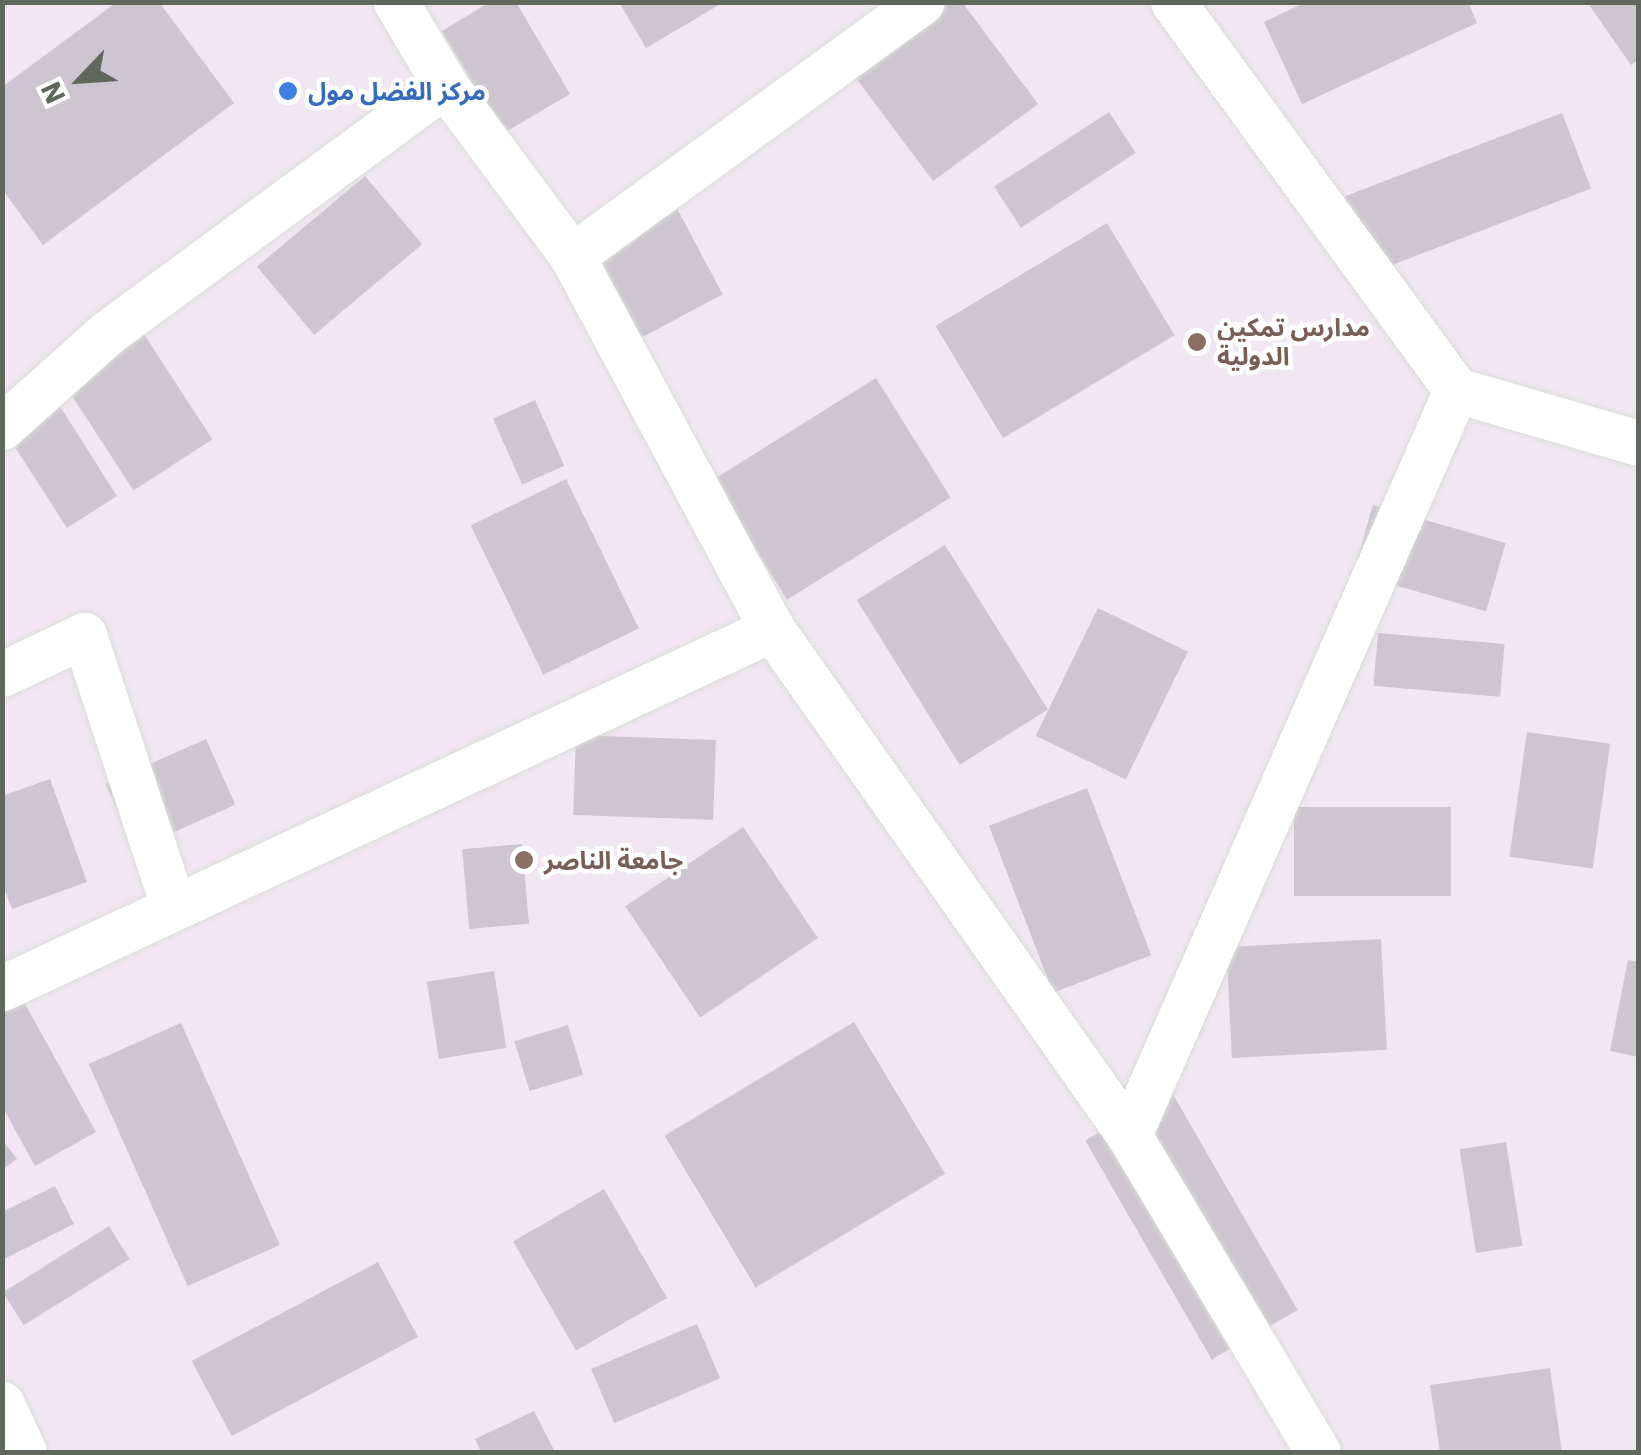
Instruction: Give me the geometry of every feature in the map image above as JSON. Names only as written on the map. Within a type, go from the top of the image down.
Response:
[{"type":"street","points":[[396,2],[445,85],[572,256],[772,628],[1129,1134],[1318,1452]]},
{"type":"street","points":[[572,256],[922,2]]},
{"type":"street","points":[[1173,2],[1456,390],[1638,444]]},
{"type":"street","points":[[2,426],[107,333],[445,85]]},
{"type":"street","points":[[1129,1134],[1456,390]]},
{"type":"street","points":[[2,988],[772,628]]},
{"type":"street","points":[[2,674],[84,635],[174,908]]},
{"type":"street","points":[[2,1404],[24,1452]]},
{"type":"building","points":[[117,2],[159,2],[234,103],[43,245],[2,189],[2,87]]},
{"type":"building","points":[[490,2],[516,2],[570,94],[502,134],[442,31]]},
{"type":"building","points":[[619,2],[724,2],[646,48]]},
{"type":"building","points":[[932,2],[962,2],[1038,104],[933,181],[847,66]]},
{"type":"building","points":[[1306,2],[1468,2],[1477,23],[1302,104],[1264,22]]},
{"type":"building","points":[[1587,2],[1638,2],[1638,60],[1631,65]]},
{"type":"building","points":[[1109,112],[1136,153],[1021,228],[994,187]]},
{"type":"building","points":[[1562,113],[1591,189],[1359,278],[1330,202]]},
{"type":"building","points":[[365,176],[422,244],[314,335],[257,267]]},
{"type":"building","points":[[664,184],[723,294],[629,344],[570,234]]},
{"type":"building","points":[[1107,223],[1174,335],[1003,438],[936,326]]},
{"type":"building","points":[[129,311],[212,439],[133,491],[50,362]]},
{"type":"building","points":[[40,375],[117,496],[67,528],[2,427]]},
{"type":"building","points":[[876,378],[951,498],[787,600],[712,480]]},
{"type":"building","points":[[535,400],[564,466],[522,484],[493,419]]},
{"type":"building","points":[[566,479],[639,628],[543,675],[471,525]]},
{"type":"building","points":[[1373,505],[1506,543],[1486,611],[1353,573]]},
{"type":"building","points":[[945,545],[1048,710],[960,765],[857,600]]},
{"type":"building","points":[[1098,608],[1188,652],[1126,779],[1036,736]]},
{"type":"building","points":[[1378,633],[1505,644],[1500,697],[1373,686]]},
{"type":"building","points":[[1527,732],[1610,744],[1593,868],[1509,857]]},
{"type":"building","points":[[576,735],[716,740],[713,820],[573,815]]},
{"type":"building","points":[[206,739],[235,805],[135,850],[106,784]]},
{"type":"building","points":[[50,779],[87,882],[12,909],[2,883],[2,796]]},
{"type":"building","points":[[1087,788],[1151,955],[1053,993],[989,826]]},
{"type":"building","points":[[1294,807],[1451,807],[1451,896],[1294,896]]},
{"type":"building","points":[[743,827],[818,938],[700,1017],[625,906]]},
{"type":"building","points":[[522,844],[529,924],[469,929],[462,849]]},
{"type":"building","points":[[1381,939],[1387,1050],[1232,1058],[1226,947]]},
{"type":"building","points":[[1628,960],[1638,962],[1638,1057],[1610,1051]]},
{"type":"building","points":[[494,971],[506,1048],[439,1059],[427,982]]},
{"type":"building","points":[[14,984],[96,1132],[35,1166],[2,1106],[2,990]]},
{"type":"building","points":[[854,1022],[945,1174],[756,1288],[665,1136]]},
{"type":"building","points":[[181,1023],[280,1245],[188,1286],[89,1064]]},
{"type":"building","points":[[568,1025],[583,1075],[530,1091],[514,1041]]},
{"type":"building","points":[[1171,1091],[1298,1310],[1212,1360],[1085,1140]]},
{"type":"building","points":[[2,1139],[17,1159],[2,1170]]},
{"type":"building","points":[[1506,1142],[1522,1246],[1476,1253],[1460,1149]]},
{"type":"building","points":[[55,1186],[74,1224],[2,1260],[2,1212]]},
{"type":"building","points":[[604,1189],[667,1298],[576,1351],[513,1242]]},
{"type":"building","points":[[109,1226],[130,1259],[24,1325],[3,1292]]},
{"type":"building","points":[[378,1262],[418,1337],[232,1436],[192,1361]]},
{"type":"building","points":[[697,1324],[720,1378],[614,1423],[591,1369]]},
{"type":"building","points":[[1550,1368],[1562,1452],[1440,1452],[1430,1385]]},
{"type":"building","points":[[534,1411],[555,1452],[481,1452],[475,1439]]},
{"type":"place","name":"مركز الفضل مول","points":[[288,91]]},
{"type":"place","name":"مدارس تمكين الدولية","points":[[1197,342]]},
{"type":"place","name":"جامعة الناصر","points":[[524,860]]}]
